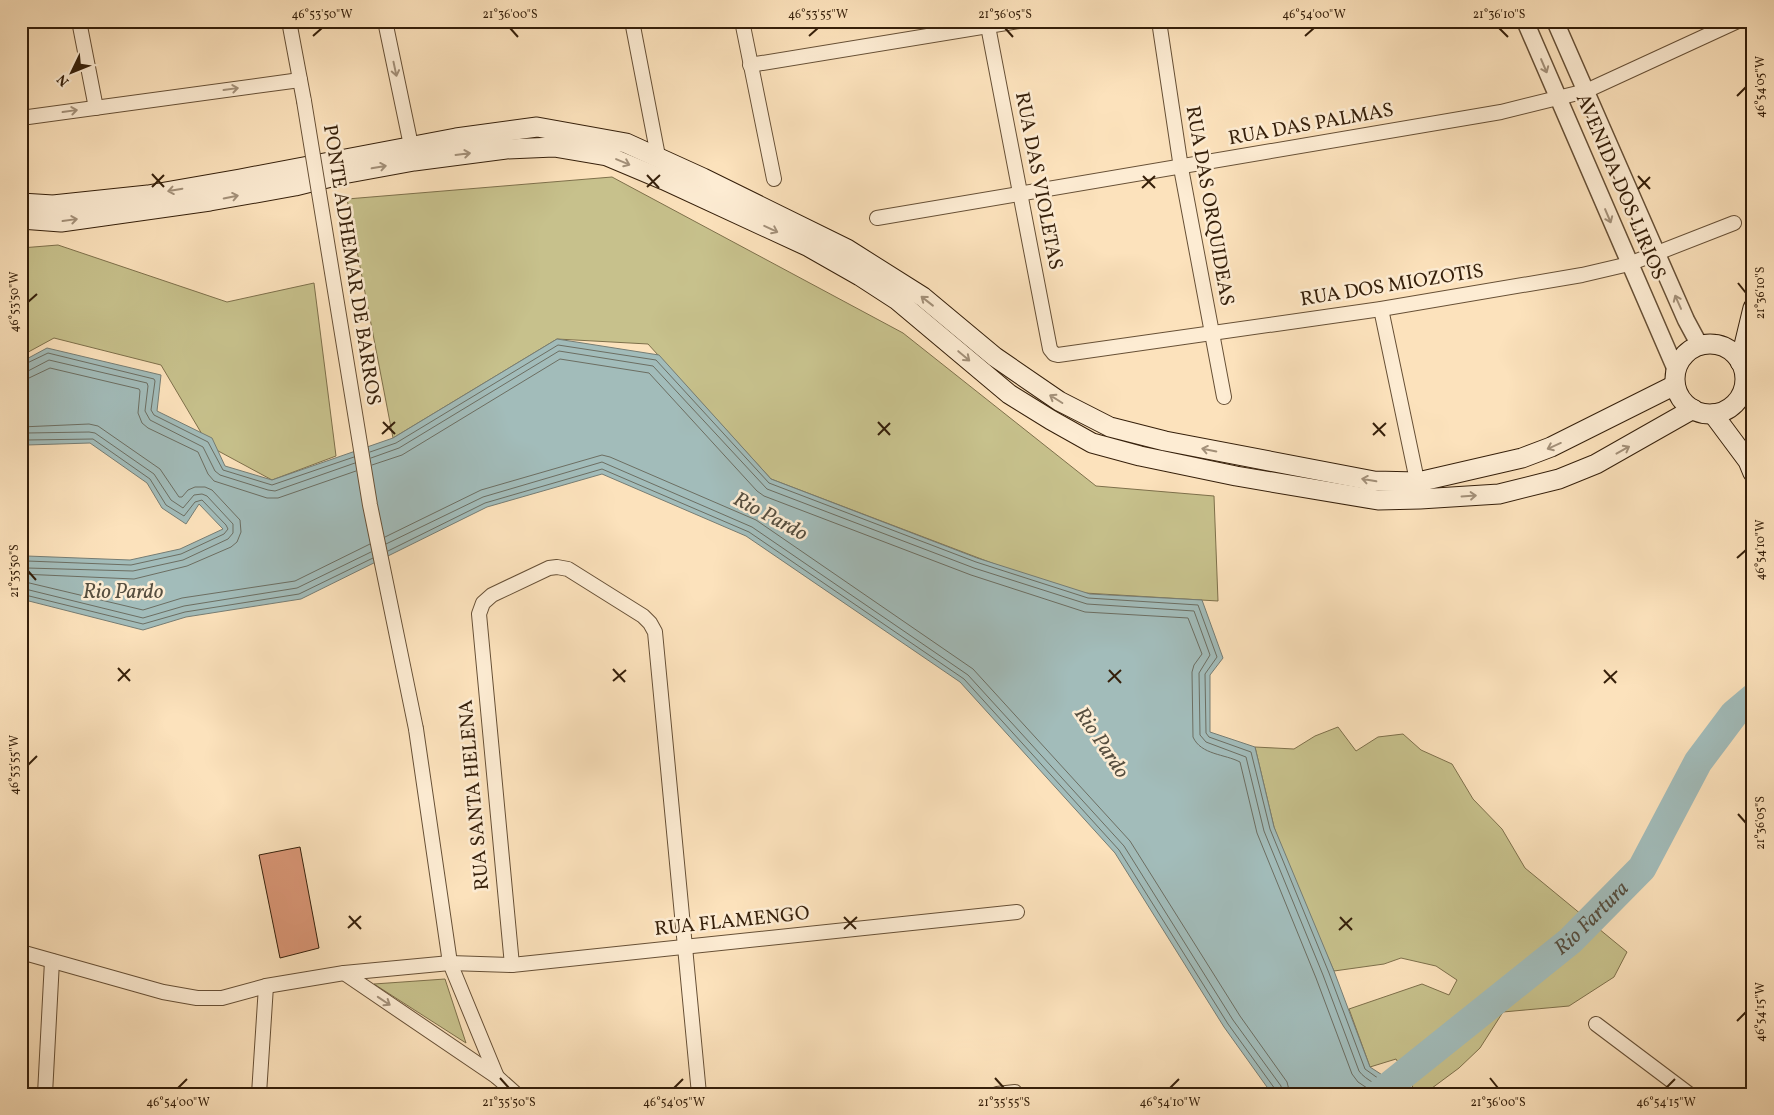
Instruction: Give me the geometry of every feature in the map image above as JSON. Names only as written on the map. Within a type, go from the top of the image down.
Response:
[{"type":"main road","points":[[21,203],[53,205],[148,195],[413,153],[537,127],[626,143],[658,156],[847,249],[923,297],[995,357],[1059,401],[1110,427],[1165,441],[1419,490],[1499,494],[1559,479],[1596,464],[1693,409]]},
{"type":"main road","points":[[21,219],[61,222],[210,201],[295,186],[413,153],[554,147],[607,156],[664,180],[809,247],[860,276],[897,300],[1010,394],[1051,420],[1092,442],[1140,456],[1236,476],[1378,500],[1419,490],[1470,471],[1529,456],[1551,448],[1676,378]]},
{"type":"main road","points":[[1722,346],[1753,308]]},
{"type":"main road","points":[[1753,308],[1742,367],[1744,382],[1742,392],[1731,407],[1713,414],[1693,409],[1679,395],[1676,378],[1681,359],[1689,351],[1711,344],[1722,346],[1732,352],[1742,367],[1753,398]]},
{"type":"main road","points":[[1713,414],[1739,448],[1753,472]]},
{"type":"street","points":[[79,21],[96,108]]},
{"type":"street","points":[[385,21],[413,153]]},
{"type":"street","points":[[632,21],[658,156]]},
{"type":"street","points":[[742,21],[774,180]]},
{"type":"street","points":[[750,65],[988,24],[1020,21]]},
{"type":"street","name":"RUA DAS ORQUIDEAS","points":[[1159,21],[1181,168],[1224,397]]},
{"type":"street","name":"AVENIDA DOS LIRIOS","points":[[1525,21],[1676,378]]},
{"type":"street","name":"AVENIDA DOS LIRIOS","points":[[1555,21],[1657,254],[1700,346]]},
{"type":"street","name":"RUA DAS PALMAS","points":[[877,218],[1181,168],[1501,112],[1586,91],[1738,21]]},
{"type":"street","name":"PONTE ADHEMAR DE BARROS","points":[[292,22],[370,505],[416,729],[450,964],[497,1077]]},
{"type":"street","name":"RUA DAS VIOLETAS","points":[[988,24],[1050,349]]},
{"type":"street","points":[[21,118],[300,80]]},
{"type":"street","name":"RUA DOS MIOZOTIS","points":[[1050,349],[1054,354],[1058,355],[1381,309],[1582,275],[1629,264],[1734,223]]},
{"type":"street","points":[[1381,309],[1419,490]]},
{"type":"street","name":"RUA SANTA HELENA","points":[[512,965],[479,621],[481,606],[488,597],[553,567],[568,569],[644,616],[653,627],[656,641],[686,948]]},
{"type":"street","name":"RUA FLAMENGO","points":[[21,952],[163,992],[197,998],[222,998],[266,986],[344,973],[450,964],[512,965],[1017,912]]},
{"type":"street","points":[[686,948],[699,1094]]},
{"type":"street","points":[[45,1094],[52,961]]},
{"type":"street","points":[[344,973],[497,1077],[516,1094]]},
{"type":"street","points":[[259,1094],[266,986]]},
{"type":"street","points":[[1596,1024],[1689,1094]]},
{"type":"street","points":[[997,1094],[1015,1092]]},
{"type":"shaded area","points":[[612,177],[903,333],[1096,486],[1214,496],[1218,601],[1068,592],[771,479],[648,344],[557,339],[393,438],[347,199]]},
{"type":"shaded area","points":[[58,245],[227,302],[314,283],[336,456],[272,480],[209,446],[161,365],[54,338],[21,356],[21,248]]},
{"type":"shaded area","points":[[1338,727],[1356,751],[1378,737],[1403,734],[1421,750],[1452,764],[1473,799],[1502,829],[1525,868],[1627,952],[1614,977],[1569,1006],[1503,1012],[1480,1048],[1459,1068],[1424,1094],[1417,1094],[1396,1059],[1370,1067],[1349,1009],[1422,984],[1449,995],[1457,980],[1436,966],[1401,958],[1384,964],[1334,971],[1289,871],[1274,827],[1255,747],[1294,749],[1315,736]]},
{"type":"shaded area","points":[[445,979],[466,1043],[374,984]]},
{"type":"water","name":"Rio Pardo","points":[[557,339],[659,355],[771,479],[977,558],[1090,594],[1202,600],[1223,658],[1210,675],[1210,732],[1255,747],[1274,827],[1334,971],[1370,1067],[1393,1082],[1399,1094],[1272,1094],[1224,1027],[1115,853],[960,682],[746,536],[602,474],[487,507],[301,599],[186,617],[143,630],[21,599],[21,552],[27,556],[130,560],[180,549],[223,529],[199,504],[186,524],[162,508],[147,483],[90,443],[27,445],[21,450],[21,362],[47,348],[161,375],[157,411],[212,438],[225,466],[272,480],[393,438]]},
{"type":"building","points":[[300,847],[319,948],[280,958],[259,855]]},
{"type":"waterway","name":"Rio Fartura","points":[[1379,1094],[1570,941],[1642,868],[1698,762],[1734,714],[1753,698]]}]
